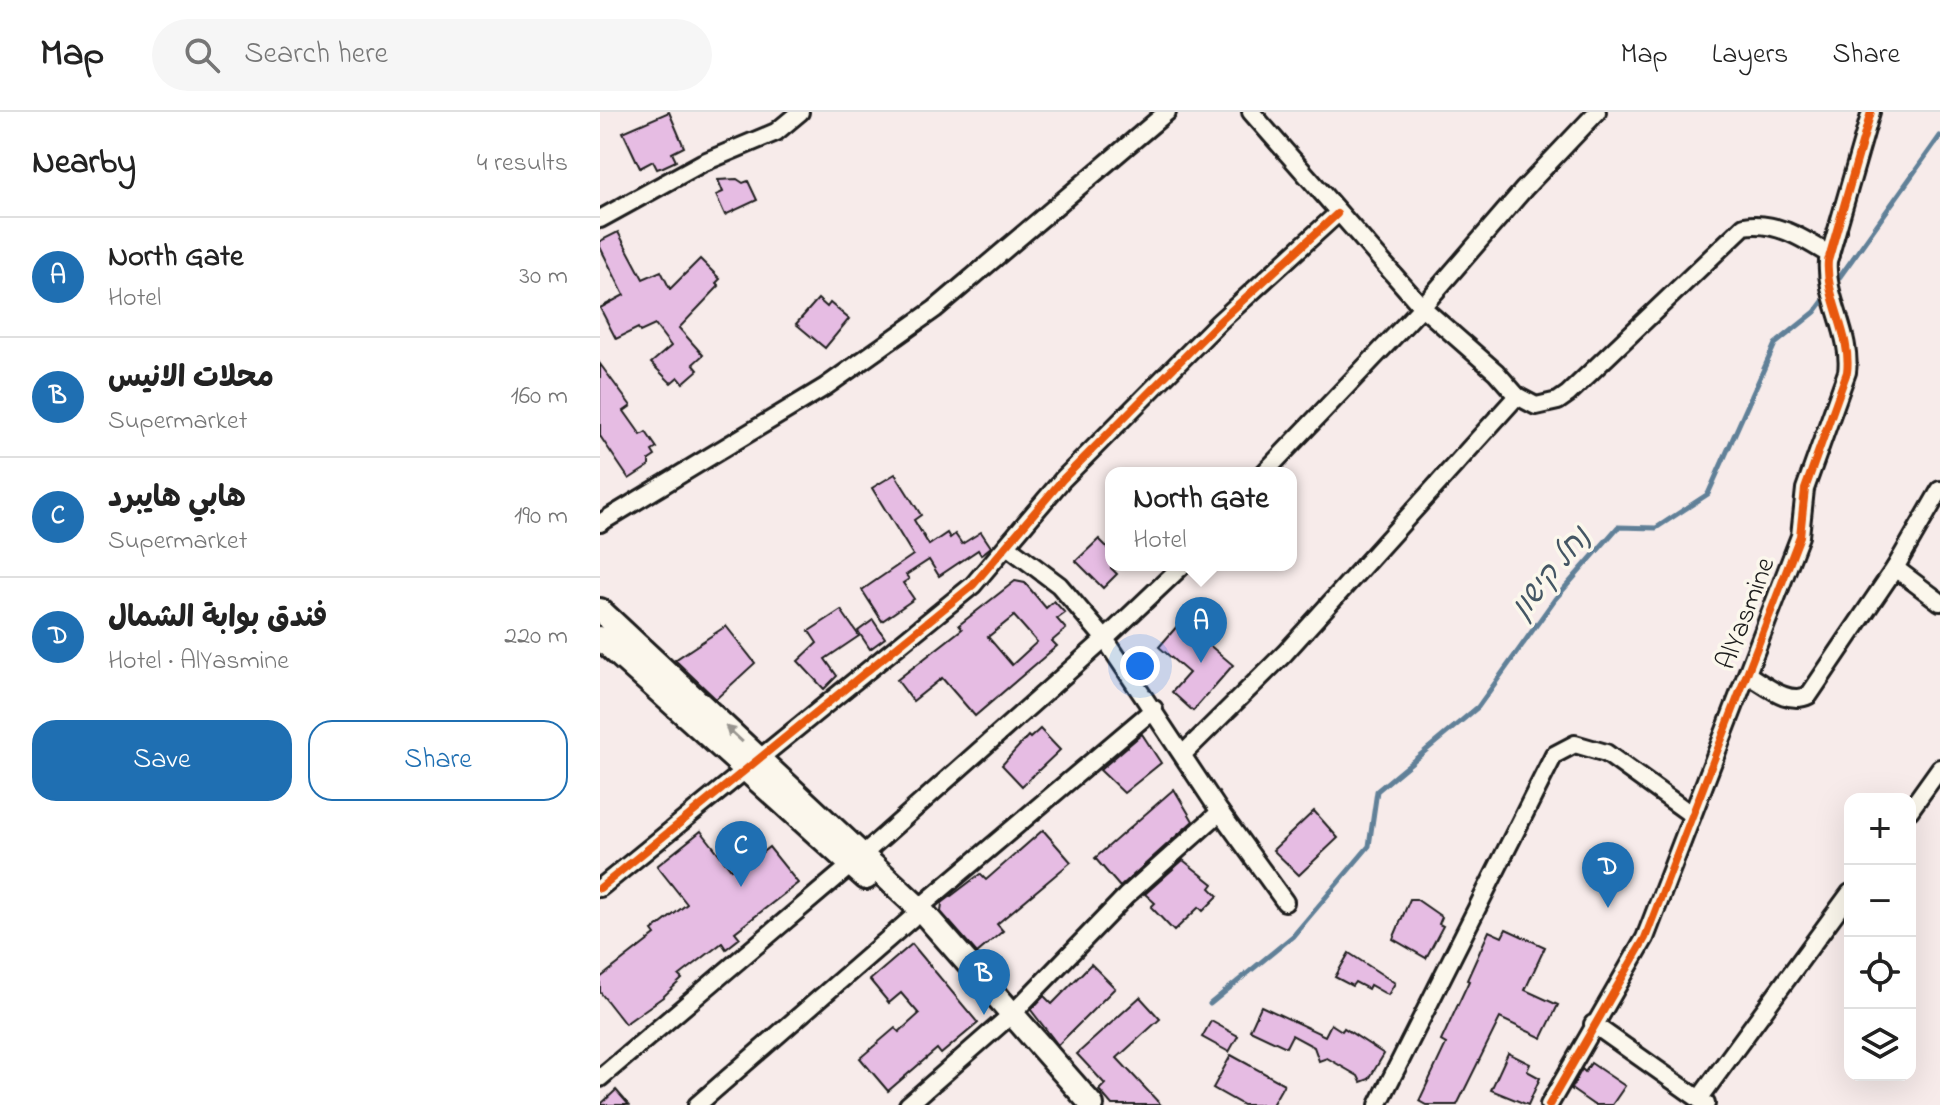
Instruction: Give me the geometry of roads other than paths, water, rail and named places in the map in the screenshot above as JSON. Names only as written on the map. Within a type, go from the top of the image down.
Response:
[{"type":"street","points":[[600,219],[702,163],[776,132],[800,112]]},
{"type":"street","points":[[600,523],[825,387],[935,309],[1167,112]]},
{"type":"street","points":[[1251,112],[1337,214],[1422,307],[1496,372],[1517,396],[1536,406],[1558,401],[1568,394],[1744,226],[1762,223],[1805,240],[1830,255]]},
{"type":"street","points":[[1270,467],[1422,307],[1524,189],[1597,112]]},
{"type":"street","name":"AlYasmine","points":[[1549,1105],[1645,938],[1799,538],[1805,489],[1847,372],[1847,358],[1829,282],[1830,255],[1871,112]]},
{"type":"street","points":[[600,888],[973,585],[1063,479],[1219,322],[1337,214]]},
{"type":"street","points":[[1183,754],[1285,653],[1517,396]]},
{"type":"street","points":[[1748,675],[1789,698],[1799,700],[1809,695],[1895,568],[1940,490]]},
{"type":"street","points":[[1007,546],[1059,585],[1105,639],[1220,812],[1285,902]]},
{"type":"street","points":[[1895,568],[1940,602]]},
{"type":"street","points":[[600,1078],[856,859],[1105,639],[1177,571]]},
{"type":"street","points":[[600,610],[753,762],[968,966],[1092,1105]]},
{"type":"street","points":[[600,638],[753,762]]},
{"type":"street","points":[[697,1105],[1154,709]]},
{"type":"street","points":[[1378,1105],[1554,755],[1575,744],[1606,753],[1692,815]]},
{"type":"street","points":[[1916,802],[1940,768]]},
{"type":"street","points":[[908,1105],[1012,1014],[1126,896],[1220,812]]},
{"type":"street","points":[[1593,1024],[1704,1102],[1844,902]]},
{"type":"waterway","name":"נחל קישון","points":[[1834,285],[1940,136]]},
{"type":"waterway","name":"נחל קישון","points":[[1210,1004],[1293,936],[1369,846],[1377,791],[1478,707],[1555,599],[1618,527],[1656,528],[1708,494],[1775,344],[1815,312],[1829,293]]},
{"type":"place","name":"North Gate","points":[[1201,663]]},
{"type":"place","name":"هابي هايبرد","points":[[741,887]]},
{"type":"place","name":"فندق بوابة الشمال","points":[[1608,908]]},
{"type":"place","name":"محلات الانيس","points":[[984,1015]]}]
